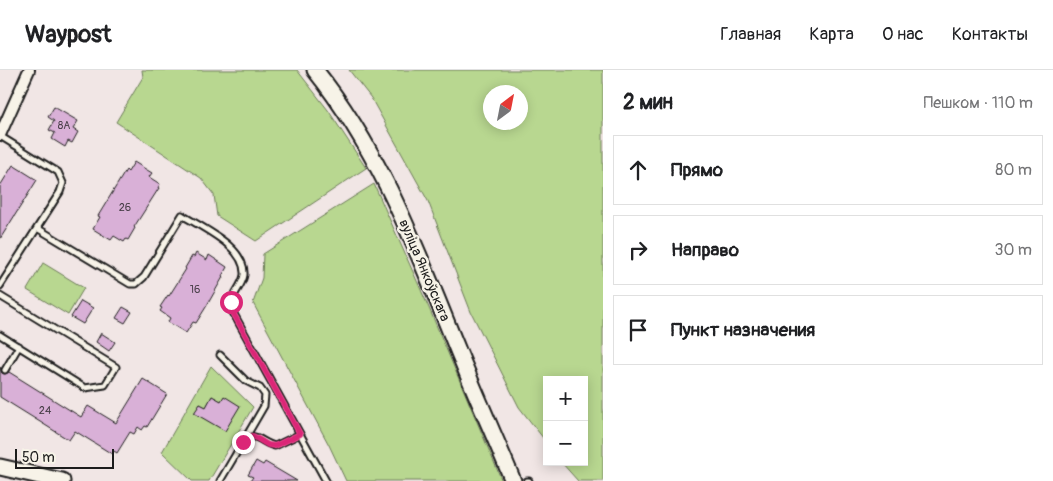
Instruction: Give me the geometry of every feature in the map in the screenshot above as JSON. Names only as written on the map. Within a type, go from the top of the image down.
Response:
[{"type":"street","points":[[0,136],[29,70]]},
{"type":"street","name":"вуліца Янкоўскага","points":[[315,70],[355,125],[406,225],[433,285],[513,481]]},
{"type":"street","points":[[0,467],[62,481]]},
{"type":"lane","points":[[0,136],[58,172],[63,183],[60,192],[0,286]]},
{"type":"lane","points":[[37,228],[130,284],[136,284],[144,277],[182,215],[224,242],[237,253],[243,264],[244,276],[230,307],[325,480]]},
{"type":"lane","points":[[0,296],[116,367],[105,385],[85,388],[0,335]]},
{"type":"lane","points":[[5,370],[19,346]]},
{"type":"lane","points":[[220,355],[246,381],[260,388],[265,395],[264,406],[220,481]]},
{"type":"lane","points":[[243,442],[248,437],[253,436],[268,445],[275,446],[300,434]]},
{"type":"green space","points":[[142,70],[297,70],[328,110],[366,168],[256,241],[217,216],[214,195],[201,178],[116,122],[143,77]]},
{"type":"green space","points":[[349,70],[603,70],[603,481],[578,481],[565,466],[588,466],[588,376],[543,376],[543,438],[519,407],[471,312],[428,201],[371,98]]},
{"type":"green space","points":[[374,184],[502,481],[346,481],[329,445],[253,303],[262,278],[263,254]]},
{"type":"green space","points":[[43,263],[84,288],[68,315],[27,290]]},
{"type":"green space","points":[[211,366],[253,407],[209,481],[192,481],[162,452]],"holes":[[[212,396],[221,401],[224,397],[225,430],[195,413],[200,404],[206,407]]]},
{"type":"building","points":[[54,107],[78,121],[73,129],[78,132],[72,143],[68,141],[65,147],[52,139],[55,133],[49,130],[54,121],[48,117]]},
{"type":"building","points":[[134,162],[152,173],[149,177],[160,184],[159,188],[134,227],[128,240],[126,239],[124,242],[114,236],[111,240],[93,229],[100,217],[98,216],[126,170],[128,172]]},
{"type":"building","points":[[13,165],[37,180],[0,239],[0,186]]},
{"type":"building","points":[[196,253],[207,260],[209,255],[227,267],[206,307],[196,323],[193,322],[186,333],[168,322],[170,318],[160,311],[162,308],[160,307],[186,269],[192,256],[194,257]]},
{"type":"building","points":[[81,301],[93,308],[83,324],[71,317]]},
{"type":"building","points":[[123,307],[132,312],[125,323],[116,318]]},
{"type":"building","points":[[101,333],[115,342],[109,351],[96,342]]},
{"type":"building","points":[[0,367],[2,373],[9,372],[81,417],[88,406],[116,423],[143,379],[167,394],[147,427],[145,426],[142,430],[138,427],[134,434],[130,432],[117,453],[114,451],[112,454],[75,431],[69,440],[0,397]]},
{"type":"building","points":[[212,396],[221,401],[224,396],[240,406],[225,431],[194,413],[200,404],[206,407]]},
{"type":"building","points":[[256,461],[263,465],[265,462],[297,481],[250,481],[253,477],[248,475]]},
{"type":"route","points":[[231,302],[231,309],[300,434],[275,446],[268,445],[253,436],[248,437],[243,442]]}]
